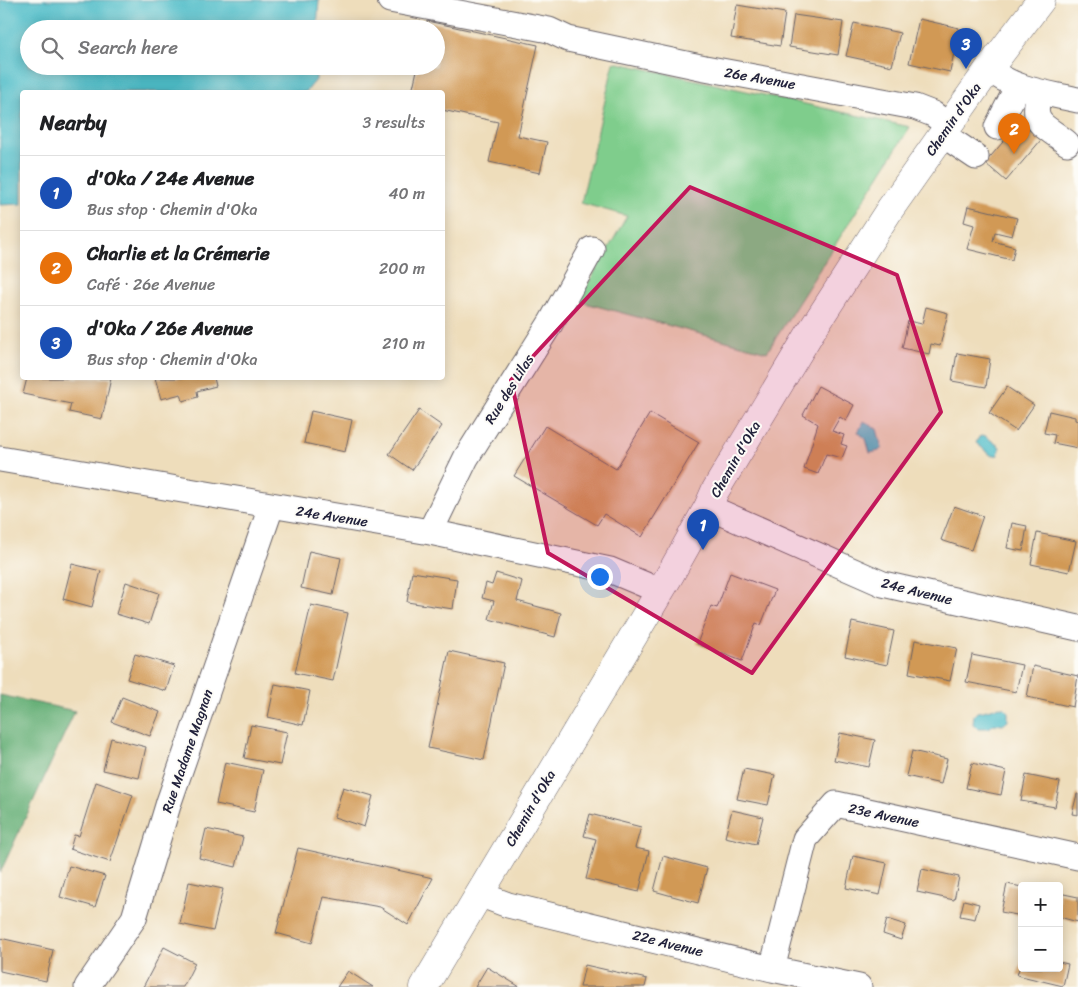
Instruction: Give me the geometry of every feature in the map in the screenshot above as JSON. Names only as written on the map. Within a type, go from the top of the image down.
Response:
[{"type":"main road","name":"Chemin d'Oka","points":[[424,987],[660,591],[708,507],[715,491],[810,333],[945,130],[1041,0]]},
{"type":"street","name":"26e Avenue","points":[[390,0],[549,30],[568,39],[705,68],[915,107],[933,114],[945,130],[976,157]]},
{"type":"street","points":[[989,68],[1002,79],[1020,105],[1067,142]]},
{"type":"street","points":[[1020,105],[1078,100]]},
{"type":"street","name":"Rue des Lilas","points":[[430,532],[466,458],[550,324],[592,248]]},
{"type":"street","name":"24e Avenue","points":[[0,459],[272,507],[430,532],[610,570],[660,591]]},
{"type":"street","name":"Rue Madame Magnan","points":[[86,987],[134,918],[169,802],[272,507]]},
{"type":"street","name":"24e Avenue","points":[[708,507],[882,584],[1078,628]]},
{"type":"street","name":"23e Avenue","points":[[772,969],[805,839],[836,804],[1078,857]]},
{"type":"street","name":"22e Avenue","points":[[479,894],[508,905],[772,969],[859,987]]},
{"type":"highlighted area","points":[[690,187],[897,275],[941,412],[752,673],[548,553],[511,380]]},
{"type":"green space","points":[[614,62],[910,127],[767,352],[578,301],[627,216],[581,203]]},
{"type":"green space","points":[[0,695],[75,711],[0,873]]},
{"type":"water","points":[[0,0],[319,0],[318,20],[20,20],[20,75],[316,75],[316,80],[308,90],[20,90],[20,204],[0,205]]},
{"type":"water","points":[[864,421],[877,429],[882,448],[879,451],[870,453],[866,439],[858,432]]},
{"type":"water","points":[[984,435],[1000,447],[998,455],[992,456],[976,443],[979,437]]},
{"type":"water","points":[[1004,707],[1008,711],[1008,721],[1003,725],[994,724],[989,728],[977,728],[973,724],[974,715],[977,712]]},
{"type":"building","points":[[737,5],[785,13],[780,46],[731,38]]},
{"type":"building","points":[[794,15],[843,22],[838,55],[789,47]]},
{"type":"building","points":[[919,19],[959,28],[950,72],[909,63]]},
{"type":"building","points":[[854,23],[900,33],[892,66],[846,56]]},
{"type":"building","points":[[445,25],[538,45],[518,136],[547,142],[540,173],[489,162],[498,122],[445,111],[445,90],[412,90],[416,75],[445,75]]},
{"type":"building","points":[[1020,122],[1041,140],[1006,181],[985,163]]},
{"type":"building","points":[[968,206],[1017,218],[1012,236],[995,232],[993,241],[1015,247],[1012,260],[967,249],[974,225],[964,222]]},
{"type":"building","points":[[926,307],[948,313],[940,346],[931,344],[929,354],[902,348],[908,321],[922,324]]},
{"type":"building","points":[[957,353],[990,359],[986,387],[952,381]]},
{"type":"building","points":[[26,380],[111,380],[102,419],[69,412],[71,404],[23,394]]},
{"type":"building","points":[[156,380],[214,380],[216,386],[197,391],[198,397],[183,401],[181,394],[161,399]]},
{"type":"building","points":[[818,386],[854,405],[846,421],[840,417],[832,431],[844,435],[841,444],[847,446],[842,458],[826,454],[818,474],[804,469],[818,424],[803,415]]},
{"type":"building","points":[[1007,387],[1034,405],[1016,431],[989,413]]},
{"type":"building","points":[[419,410],[442,426],[412,470],[389,454]]},
{"type":"building","points":[[311,411],[352,420],[345,452],[304,443]]},
{"type":"building","points":[[1049,411],[1075,417],[1075,420],[1078,421],[1078,448],[1053,443],[1055,435],[1044,433]]},
{"type":"building","points":[[650,413],[699,442],[642,537],[604,514],[597,525],[514,476],[545,426],[616,469]]},
{"type":"building","points":[[954,506],[983,516],[971,550],[941,540]]},
{"type":"building","points":[[1012,523],[1027,526],[1023,551],[1007,548]]},
{"type":"building","points":[[1037,533],[1076,541],[1069,572],[1031,564]]},
{"type":"building","points":[[309,551],[341,558],[333,595],[301,588]]},
{"type":"building","points":[[72,564],[101,571],[92,607],[63,599]]},
{"type":"building","points":[[412,572],[457,579],[453,609],[407,602]]},
{"type":"building","points":[[496,573],[522,581],[517,601],[561,613],[555,637],[489,619],[494,601],[482,598],[486,583],[492,585]]},
{"type":"building","points":[[730,573],[775,590],[761,625],[756,623],[742,661],[697,644],[711,606],[717,608]]},
{"type":"building","points":[[126,582],[159,593],[149,624],[116,614]]},
{"type":"building","points":[[311,605],[348,613],[333,681],[295,673]]},
{"type":"building","points":[[852,622],[894,631],[887,665],[845,656]]},
{"type":"building","points":[[915,640],[957,648],[950,681],[909,673]]},
{"type":"building","points":[[449,651],[504,663],[484,760],[428,748]]},
{"type":"building","points":[[135,654],[174,666],[166,691],[127,679]]},
{"type":"building","points":[[972,655],[1022,665],[1016,692],[966,682]]},
{"type":"building","points":[[1033,666],[1078,676],[1073,707],[1027,697]]},
{"type":"building","points":[[275,684],[310,691],[303,725],[268,717]]},
{"type":"building","points":[[122,697],[160,712],[150,736],[112,722]]},
{"type":"building","points":[[251,725],[287,732],[280,765],[244,758]]},
{"type":"building","points":[[840,733],[875,740],[869,767],[834,760]]},
{"type":"building","points":[[111,738],[146,747],[139,778],[103,770]]},
{"type":"building","points":[[912,751],[947,759],[941,784],[906,776]]},
{"type":"building","points":[[225,762],[263,770],[254,812],[216,804]]},
{"type":"building","points":[[972,763],[1006,771],[1001,795],[966,788]]},
{"type":"building","points":[[744,769],[775,775],[768,805],[737,799]]},
{"type":"building","points":[[1026,775],[1060,782],[1055,807],[1021,801]]},
{"type":"building","points":[[96,782],[133,795],[110,862],[70,849],[74,835],[79,836]]},
{"type":"building","points":[[343,787],[373,796],[364,827],[334,817]]},
{"type":"building","points":[[1078,794],[1078,815],[1072,814]]},
{"type":"building","points":[[732,810],[763,817],[756,844],[725,837]]},
{"type":"building","points":[[590,814],[641,827],[635,848],[649,851],[639,892],[586,879],[596,839],[584,836]]},
{"type":"building","points":[[206,829],[243,837],[236,867],[199,858]]},
{"type":"building","points":[[298,848],[433,878],[408,925],[380,907],[324,897],[312,943],[276,933]]},
{"type":"building","points":[[663,856],[707,868],[698,903],[654,891]]},
{"type":"building","points":[[853,856],[887,863],[880,895],[846,888]]},
{"type":"building","points":[[69,866],[105,876],[95,907],[60,897]]},
{"type":"building","points":[[922,869],[959,877],[954,900],[917,892]]},
{"type":"building","points":[[189,882],[223,889],[213,931],[180,924]]},
{"type":"building","points":[[1007,884],[1018,886],[1018,915],[1001,912]]},
{"type":"building","points":[[1063,894],[1078,897],[1078,922],[1063,918]]},
{"type":"building","points":[[964,900],[979,904],[975,919],[960,916]]},
{"type":"building","points":[[887,919],[906,925],[901,940],[883,934]]},
{"type":"building","points":[[0,938],[53,950],[46,981],[0,971]]},
{"type":"building","points":[[164,947],[195,963],[183,987],[143,987]]},
{"type":"building","points":[[1063,963],[1068,964],[1063,986],[1017,975],[1018,972],[1063,972]]},
{"type":"building","points":[[585,965],[647,979],[645,987],[580,987]]},
{"type":"building","points":[[487,967],[520,987],[475,987]]},
{"type":"building","points":[[348,971],[373,987],[337,987]]},
{"type":"place","name":"d'Oka / 26e Avenue","points":[[966,69]]},
{"type":"place","name":"Charlie et la Crémerie","points":[[1014,154]]},
{"type":"place","name":"d'Oka / 24e Avenue","points":[[703,550]]}]
